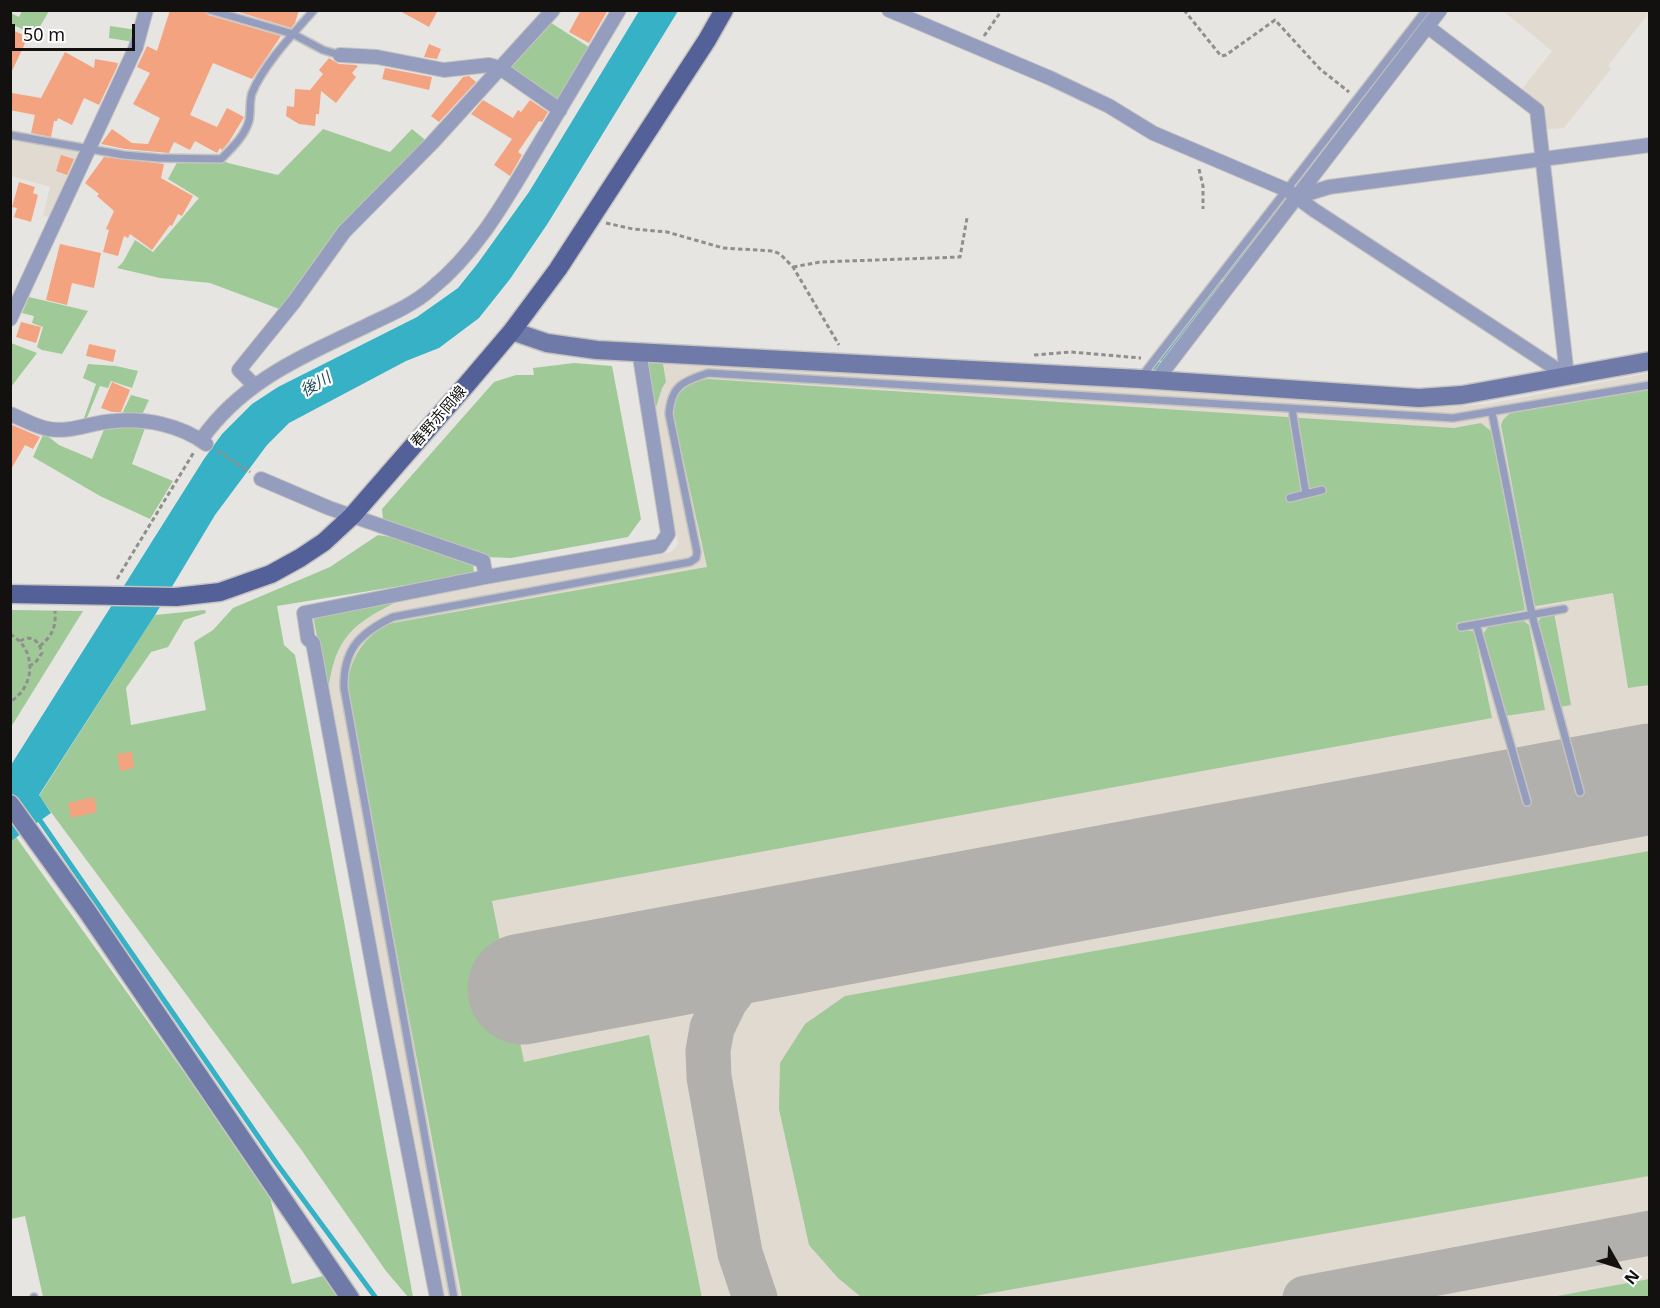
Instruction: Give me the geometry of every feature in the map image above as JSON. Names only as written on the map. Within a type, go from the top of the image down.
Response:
[{"type":"main road","name":"春野赤岡線","points":[[10,594],[109,592],[176,597],[220,592],[271,574],[324,542],[352,516],[512,331],[558,269],[724,10]]},
{"type":"street","points":[[10,319],[136,47],[146,10]]},
{"type":"street","points":[[254,385],[239,370],[294,302],[344,232],[432,143],[553,10]]},
{"type":"street","points":[[10,414],[48,429],[64,430],[114,421],[152,422],[182,430],[204,442],[213,423],[254,385],[288,364],[395,312],[429,291],[456,268],[484,232],[619,10]]},
{"type":"street","points":[[889,10],[1050,78],[1109,106],[1153,133],[1292,193],[1314,210],[1567,376]]},
{"type":"street","points":[[1162,381],[1162,374],[1168,365],[1292,193],[1440,10]]},
{"type":"street","points":[[1428,27],[1537,110],[1567,376]]},
{"type":"street","points":[[340,55],[377,57],[444,70],[489,64],[500,68],[560,110]]},
{"type":"street","points":[[1292,193],[1650,145]]},
{"type":"street","points":[[512,331],[547,343],[597,350],[1140,379],[1419,398],[1462,395],[1650,361]]},
{"type":"street","points":[[437,1298],[313,643],[308,639],[304,613],[660,546],[668,534],[639,351]]},
{"type":"street","points":[[261,479],[329,508],[483,561],[486,577]]},
{"type":"street","points":[[10,804],[350,1298]]},
{"type":"lane","points":[[210,10],[293,34],[323,50],[340,55]]},
{"type":"lane","points":[[10,135],[124,155],[221,159],[241,139],[248,122],[251,95],[258,81],[314,10]]},
{"type":"lane","points":[[1140,379],[1292,193],[1357,99],[1426,10]]},
{"type":"lane","points":[[454,1298],[344,688],[345,667],[360,637],[368,630],[393,617],[690,562],[696,558],[697,552],[669,414],[670,400],[678,387],[689,379],[708,373],[1454,418],[1650,385]]},
{"type":"lane","points":[[1292,408],[1306,494]]},
{"type":"lane","points":[[1492,413],[1532,615],[1580,792]]},
{"type":"lane","points":[[1290,498],[1322,490]]},
{"type":"lane","points":[[1461,627],[1564,609]]},
{"type":"lane","points":[[1476,624],[1527,802]]},
{"type":"path","points":[[976,47],[1002,10]]},
{"type":"path","points":[[1184,10],[1221,56],[1226,55],[1271,21],[1278,21],[1320,69],[1357,99]]},
{"type":"path","points":[[1195,152],[1203,186],[1203,209]]},
{"type":"path","points":[[793,267],[820,262],[960,257],[967,218]]},
{"type":"path","points":[[591,219],[633,229],[667,232],[723,248],[773,251],[780,254],[793,267],[839,345],[835,362]]},
{"type":"path","points":[[109,592],[204,442],[261,479]]},
{"type":"path","points":[[40,646],[53,633],[56,625],[55,606]]},
{"type":"path","points":[[10,634],[20,641],[28,653],[30,666],[28,682],[10,702]]},
{"type":"path","points":[[20,641],[32,638],[40,646],[42,653],[30,666]]},
{"type":"shaded area","points":[[1503,11],[1650,11],[1608,66],[1611,69],[1564,128],[1541,130],[1519,93],[1552,51]]},
{"type":"shaded area","points":[[10,141],[89,148],[56,220],[43,215],[50,187],[11,176]]},
{"type":"shaded area","points":[[652,357],[1450,407],[1488,404],[1649,373],[1649,1297],[443,1297],[313,616],[672,552],[678,544],[646,364]]},
{"type":"green space","points":[[22,11],[49,11],[35,35],[11,24],[11,13],[19,17]]},
{"type":"green space","points":[[545,19],[595,51],[560,110],[500,68]]},
{"type":"green space","points":[[110,26],[137,30],[134,42],[109,38]]},
{"type":"green space","points":[[323,129],[390,152],[412,129],[429,143],[282,310],[210,283],[160,278],[117,268],[123,262],[135,240],[153,252],[199,198],[168,179],[180,157],[221,159],[228,163],[278,175]]},
{"type":"green space","points":[[29,297],[88,311],[62,354],[37,347],[43,327],[32,323],[34,316],[22,313]]},
{"type":"green space","points":[[10,343],[37,353],[11,387]]},
{"type":"green space","points":[[652,357],[662,358],[666,382],[654,414],[646,364]]},
{"type":"green space","points":[[574,363],[612,366],[641,519],[628,537],[511,558],[485,557],[383,519],[382,509],[494,382],[516,375],[534,375],[533,368]]},
{"type":"green space","points":[[88,364],[116,366],[138,371],[132,388],[111,381],[108,388],[100,386],[86,420],[83,421],[96,384],[83,378]]},
{"type":"green space","points":[[708,379],[1454,428],[1481,423],[1492,432],[1525,610],[1457,623],[1459,631],[1474,631],[1492,718],[492,901],[524,1062],[649,1035],[702,1298],[462,1297],[348,696],[349,674],[362,646],[377,630],[387,624],[707,567],[673,413],[676,398],[682,388],[693,382]]},
{"type":"green space","points":[[1649,387],[1649,685],[1628,688],[1613,593],[1536,606],[1534,604],[1501,425],[1511,412]]},
{"type":"green space","points":[[131,395],[149,400],[141,417],[121,416]]},
{"type":"green space","points":[[105,427],[145,428],[132,464],[173,481],[150,519],[100,496],[33,457],[44,433],[59,445],[92,459]]},
{"type":"green space","points":[[378,535],[403,539],[473,562],[474,574],[277,606],[284,645],[295,655],[413,1297],[408,1297],[386,1271],[300,1148],[39,796],[155,615],[205,610],[206,613],[184,620],[168,647],[151,652],[126,688],[131,725],[206,710],[194,642],[213,630],[233,608],[330,567]]},
{"type":"green space","points":[[400,600],[369,617],[348,635],[335,659],[328,694],[313,616]]},
{"type":"green space","points":[[10,610],[83,611],[11,727]]},
{"type":"green space","points":[[1554,613],[1571,705],[1555,708],[1538,622],[1543,615]]},
{"type":"green space","points":[[1521,619],[1529,625],[1545,710],[1498,717],[1483,634],[1489,625]]},
{"type":"green space","points":[[16,837],[268,1190],[292,1284],[323,1276],[338,1297],[43,1297],[25,1216],[11,1219],[10,841]]},
{"type":"green space","points":[[1649,851],[1649,1176],[969,1297],[861,1297],[838,1278],[809,1245],[779,1109],[780,1063],[805,1024],[845,996]]},
{"type":"green space","points":[[1649,1279],[1649,1297],[1552,1297]]},
{"type":"water","name":"後川","points":[[639,11],[678,11],[548,223],[510,279],[479,318],[439,348],[406,361],[289,423],[267,445],[215,515],[155,615],[39,795],[51,813],[11,841],[11,765],[222,434],[252,404],[278,387],[417,317],[458,288],[529,192]]},
{"type":"building","points":[[170,10],[204,10],[208,15],[281,36],[252,79],[213,63],[190,115],[217,127],[227,108],[244,117],[229,142],[217,153],[195,141],[190,150],[174,142],[169,153],[125,149],[101,144],[112,129],[132,143],[148,144],[160,118],[133,104],[150,73],[137,67],[147,46],[157,51]]},
{"type":"building","points":[[232,10],[299,10],[291,28]]},
{"type":"building","points":[[398,10],[438,10],[429,27]]},
{"type":"building","points":[[581,10],[608,10],[589,43],[569,32]]},
{"type":"building","points":[[10,29],[28,37],[10,75]]},
{"type":"building","points":[[429,44],[441,49],[437,59],[424,57]]},
{"type":"building","points":[[65,52],[94,68],[95,59],[118,63],[99,105],[84,98],[72,125],[58,118],[54,121],[51,137],[31,133],[35,115],[10,110],[12,93],[41,98]]},
{"type":"building","points":[[329,58],[339,64],[358,66],[352,73],[356,77],[336,103],[321,91],[319,114],[316,114],[315,126],[299,124],[286,116],[287,106],[294,107],[295,89],[310,90],[323,74],[319,70]]},
{"type":"building","points":[[385,68],[432,77],[429,90],[382,79]]},
{"type":"building","points":[[469,76],[476,82],[439,122],[431,116],[463,77]]},
{"type":"building","points":[[483,100],[513,118],[518,110],[521,112],[530,100],[548,112],[518,152],[522,155],[510,176],[494,165],[512,139],[471,114]]},
{"type":"building","points":[[61,155],[74,159],[67,175],[56,171]]},
{"type":"building","points":[[104,157],[164,164],[161,178],[193,196],[182,216],[178,214],[172,226],[170,225],[152,250],[130,234],[128,238],[124,236],[118,256],[103,252],[109,230],[106,229],[114,211],[97,196],[99,194],[85,183]]},
{"type":"building","points":[[19,182],[35,187],[33,193],[38,195],[31,222],[14,217],[17,208],[12,207]]},
{"type":"building","points":[[60,244],[101,253],[94,288],[72,283],[67,305],[46,300]]},
{"type":"building","points":[[21,322],[41,327],[36,343],[16,337]]},
{"type":"building","points":[[89,344],[116,350],[113,362],[86,356]]},
{"type":"building","points":[[112,382],[130,390],[121,412],[101,408]]},
{"type":"building","points":[[10,424],[40,437],[33,449],[25,445],[10,471]]},
{"type":"building","points":[[132,752],[134,768],[120,771],[117,754]]},
{"type":"building","points":[[94,797],[97,812],[71,818],[68,803]]},
{"type":"waterway","points":[[1297,184],[1352,114]]},
{"type":"waterway","points":[[1225,278],[1286,198]]},
{"type":"waterway","points":[[1162,359],[1220,284]]},
{"type":"waterway","points":[[1152,372],[1158,364]]},
{"type":"waterway","points":[[37,816],[277,1164],[376,1298]]},
{"type":"taxiway","points":[[755,1298],[740,1253],[709,1077],[708,1051],[712,1028],[725,1001],[742,978],[779,946],[796,935],[818,934]]},
{"type":"taxiway","points":[[1305,1298],[1650,1233]]},
{"type":"runway","points":[[523,989],[1650,779]]}]
